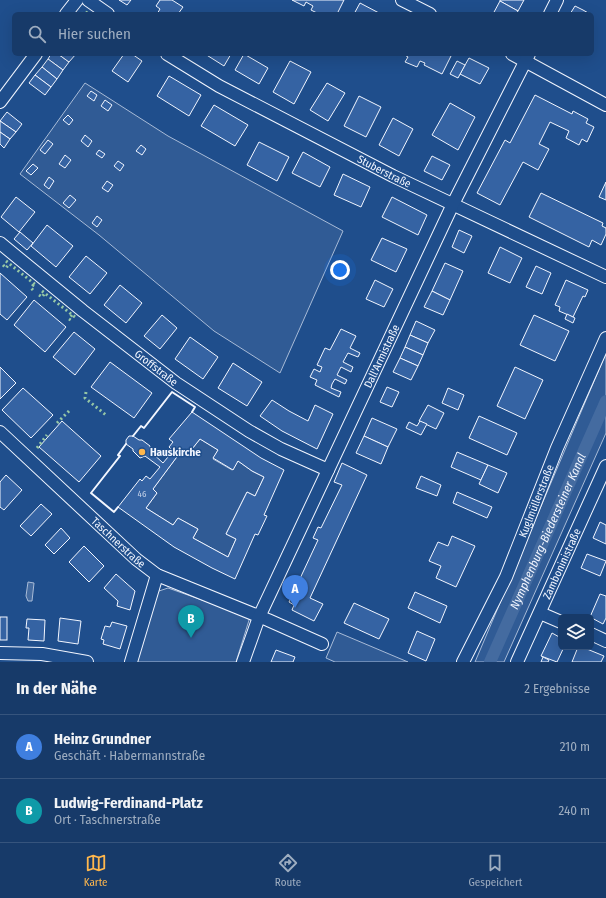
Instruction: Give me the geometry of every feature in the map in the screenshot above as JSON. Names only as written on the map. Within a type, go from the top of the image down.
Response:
[{"type":"street","points":[[68,12],[77,0]]},
{"type":"street","points":[[88,0],[105,12]]},
{"type":"street","points":[[402,0],[426,12]]},
{"type":"street","points":[[551,12],[558,0]]},
{"type":"street","points":[[0,102],[34,56]]},
{"type":"street","name":"Stuberstraße","points":[[170,56],[220,86],[393,176],[606,277]]},
{"type":"street","points":[[528,57],[606,105]]},
{"type":"street","name":"Dall'Armistraße","points":[[243,662],[260,617],[453,204],[528,57]]},
{"type":"street","name":"Groffstraße","points":[[0,243],[100,325],[176,383],[249,431],[280,449],[328,470]]},
{"type":"street","name":"Kuglmüllerstraße","points":[[463,662],[506,577],[557,448],[606,338]]},
{"type":"street","name":"Taschnerstraße","points":[[0,432],[136,559],[157,575],[322,644]]},
{"type":"street","name":"Zamboninistraße","points":[[517,662],[606,466]]},
{"type":"street","points":[[132,662],[157,575]]},
{"type":"street","points":[[540,612],[558,621]]},
{"type":"street","points":[[594,635],[606,641]]},
{"type":"street","points":[[7,656],[42,654],[87,662]]},
{"type":"shaded area","points":[[85,83],[168,136],[343,231],[280,373],[214,331],[99,235],[20,174]]},
{"type":"shaded area","points":[[606,353],[606,433],[504,662],[475,662]]},
{"type":"shaded area","points":[[200,439],[218,450],[213,459],[232,470],[238,461],[264,477],[255,496],[247,492],[226,534],[236,539],[228,557],[193,538],[198,529],[178,518],[173,525],[146,508],[157,493],[153,489],[182,450],[188,454]]},
{"type":"shaded area","points":[[28,582],[34,583],[32,601],[28,601],[26,596]]},
{"type":"shaded area","points":[[168,588],[250,617],[236,662],[135,662],[156,592]]},
{"type":"shaded area","points":[[337,632],[408,662],[335,662],[326,658]]},
{"type":"building","points":[[119,0],[131,0],[127,5]]},
{"type":"building","points":[[160,0],[172,0],[183,7],[179,12],[158,12],[160,9],[156,6]]},
{"type":"building","points":[[292,0],[344,0],[338,12],[315,12],[311,10],[313,6],[306,2],[304,6]]},
{"type":"building","points":[[500,0],[524,0],[518,11]]},
{"type":"building","points":[[500,1],[518,11],[517,12],[494,12]]},
{"type":"building","points":[[360,3],[377,12],[355,12]]},
{"type":"building","points":[[575,6],[586,12],[571,12]]},
{"type":"building","points":[[50,56],[61,56],[69,62],[63,70],[48,59]]},
{"type":"building","points":[[61,56],[74,56],[69,62]]},
{"type":"building","points":[[123,56],[135,56],[142,61],[128,82],[112,71]]},
{"type":"building","points":[[208,56],[230,56],[224,66]]},
{"type":"building","points":[[243,56],[247,56],[268,68],[259,84],[235,70]]},
{"type":"building","points":[[406,56],[451,56],[442,74],[424,65],[425,63],[420,61],[417,67],[405,62],[408,57]]},
{"type":"building","points":[[469,58],[489,68],[480,84],[460,74]]},
{"type":"building","points":[[48,59],[63,70],[57,79],[42,67]]},
{"type":"building","points":[[290,61],[311,72],[294,104],[273,92]]},
{"type":"building","points":[[457,61],[465,65],[458,78],[450,74]]},
{"type":"building","points":[[42,67],[57,79],[51,87],[35,75]]},
{"type":"building","points":[[35,75],[51,87],[45,95],[29,83]]},
{"type":"building","points":[[169,76],[201,95],[189,116],[157,96]]},
{"type":"building","points":[[327,83],[345,93],[328,121],[310,110]]},
{"type":"building","points":[[91,91],[97,95],[94,101],[87,96]]},
{"type":"building","points":[[535,95],[572,114],[573,111],[588,119],[586,123],[594,127],[587,142],[582,139],[579,145],[566,138],[569,131],[550,122],[539,144],[549,149],[538,170],[523,162],[500,205],[477,193],[505,140],[510,143]]},
{"type":"building","points":[[359,96],[381,107],[366,137],[344,126]]},
{"type":"building","points":[[105,100],[112,105],[108,111],[101,106]]},
{"type":"building","points":[[450,103],[475,117],[458,150],[432,135]]},
{"type":"building","points":[[214,105],[248,125],[235,146],[201,126]]},
{"type":"building","points":[[7,112],[22,124],[16,132],[0,121]]},
{"type":"building","points":[[68,115],[73,120],[69,125],[63,120]]},
{"type":"building","points":[[393,118],[413,129],[399,156],[379,145]]},
{"type":"building","points":[[0,121],[16,132],[10,139],[0,132]]},
{"type":"building","points":[[0,132],[10,139],[4,148],[0,144]]},
{"type":"building","points":[[85,135],[92,141],[88,147],[81,141]]},
{"type":"building","points":[[48,140],[53,144],[45,154],[40,150]]},
{"type":"building","points":[[259,142],[289,157],[277,181],[247,165]]},
{"type":"building","points":[[141,145],[146,149],[142,155],[136,151]]},
{"type":"building","points":[[99,150],[105,154],[102,158],[96,154]]},
{"type":"building","points":[[303,152],[330,167],[320,187],[292,173]]},
{"type":"building","points":[[65,155],[71,160],[65,168],[59,164]]},
{"type":"building","points":[[432,156],[450,165],[442,180],[424,171]]},
{"type":"building","points":[[118,161],[124,165],[120,171],[114,166]]},
{"type":"building","points":[[33,164],[38,168],[31,175],[26,171]]},
{"type":"building","points":[[343,174],[370,187],[361,207],[334,195]]},
{"type":"building","points":[[49,177],[54,181],[49,189],[44,185]]},
{"type":"building","points":[[107,181],[113,185],[108,192],[102,188]]},
{"type":"building","points":[[606,182],[606,200],[599,197]]},
{"type":"building","points":[[541,193],[603,223],[602,226],[606,228],[606,234],[601,245],[592,240],[589,247],[529,217]]},
{"type":"building","points":[[70,195],[76,200],[69,208],[63,203]]},
{"type":"building","points":[[16,197],[35,212],[19,232],[1,217]]},
{"type":"building","points":[[392,197],[427,215],[418,235],[382,217]]},
{"type":"building","points":[[97,216],[102,220],[97,227],[92,223]]},
{"type":"building","points":[[47,225],[73,246],[56,267],[31,246]]},
{"type":"building","points":[[459,230],[472,236],[464,253],[452,247]]},
{"type":"building","points":[[20,232],[33,243],[27,250],[14,239]]},
{"type":"building","points":[[382,238],[407,249],[396,272],[371,260]]},
{"type":"building","points":[[500,247],[522,258],[510,283],[488,273]]},
{"type":"building","points":[[86,256],[107,273],[90,294],[69,277]]},
{"type":"building","points":[[445,263],[463,271],[450,300],[432,291]]},
{"type":"building","points":[[536,266],[551,273],[542,294],[526,287]]},
{"type":"building","points":[[0,273],[27,297],[7,320],[0,314]]},
{"type":"building","points":[[375,280],[393,289],[384,307],[366,299]]},
{"type":"building","points":[[566,280],[588,290],[585,297],[583,296],[573,317],[559,311],[560,307],[555,305]]},
{"type":"building","points":[[120,285],[142,303],[126,323],[104,305]]},
{"type":"building","points":[[432,291],[450,300],[443,315],[424,307]]},
{"type":"building","points":[[34,300],[66,327],[45,352],[14,325]]},
{"type":"building","points":[[567,314],[575,318],[573,323],[565,319]]},
{"type":"building","points":[[162,315],[177,328],[160,349],[144,336]]},
{"type":"building","points":[[534,315],[569,331],[555,361],[520,345]]},
{"type":"building","points":[[416,321],[435,330],[428,343],[410,335]]},
{"type":"building","points":[[341,329],[356,336],[350,348],[360,353],[358,357],[348,353],[343,362],[353,367],[351,372],[341,367],[337,375],[347,380],[345,384],[335,379],[332,384],[331,388],[341,392],[339,397],[315,385],[317,380],[310,377],[314,369],[320,372],[322,367],[317,365],[325,348],[330,350]]},
{"type":"building","points":[[74,332],[95,349],[75,375],[53,357]]},
{"type":"building","points":[[410,335],[428,343],[423,355],[405,347]]},
{"type":"building","points":[[190,337],[218,357],[203,379],[175,359]]},
{"type":"building","points":[[405,347],[423,355],[418,366],[400,358]]},
{"type":"building","points":[[400,358],[418,366],[411,380],[393,372]]},
{"type":"building","points":[[110,362],[152,393],[134,418],[91,387]]},
{"type":"building","points":[[233,363],[262,382],[247,406],[218,388]]},
{"type":"building","points":[[0,367],[16,383],[0,399]]},
{"type":"building","points":[[515,367],[543,380],[525,419],[497,406]]},
{"type":"building","points":[[387,387],[399,392],[392,407],[380,402]]},
{"type":"building","points":[[23,388],[53,415],[31,438],[2,410]]},
{"type":"building","points":[[448,388],[464,395],[458,410],[442,403]]},
{"type":"building","points":[[272,400],[308,421],[315,405],[333,414],[317,449],[282,431],[260,416]]},
{"type":"building","points":[[428,405],[444,413],[436,429],[419,421]]},
{"type":"building","points":[[192,412],[261,458],[284,470],[264,515],[267,516],[258,535],[255,534],[235,579],[174,547],[118,507],[140,479],[142,481],[146,476],[150,479],[160,467],[145,456],[140,458],[133,451],[133,449],[126,444],[126,440],[129,436],[142,440],[150,446],[150,451],[163,463],[173,451],[169,447],[173,442],[169,439]],"holes":[[[200,439],[218,450],[213,458],[233,470],[238,461],[264,477],[255,496],[247,492],[226,534],[236,539],[228,557],[193,538],[198,529],[178,518],[173,525],[146,508],[157,493],[153,489],[182,450],[188,454]]]},
{"type":"building","points":[[479,416],[517,433],[507,455],[469,438]]},
{"type":"building","points":[[372,418],[397,429],[388,447],[364,436]]},
{"type":"building","points":[[62,421],[101,456],[79,482],[39,447]]},
{"type":"building","points":[[420,421],[427,424],[421,435],[406,428],[409,422],[417,426]]},
{"type":"building","points":[[364,436],[388,447],[381,464],[356,453]]},
{"type":"building","points":[[457,452],[488,465],[481,480],[451,467]]},
{"type":"building","points":[[342,463],[367,475],[310,598],[323,604],[314,621],[292,610],[294,605],[289,602],[318,540],[313,538],[318,527],[321,528],[342,485],[334,482]]},
{"type":"building","points":[[488,465],[507,473],[498,493],[479,484]]},
{"type":"building","points":[[6,475],[22,490],[4,510],[0,507],[0,482]]},
{"type":"building","points":[[421,476],[441,485],[437,496],[416,488]]},
{"type":"building","points":[[457,492],[492,507],[487,518],[453,503]]},
{"type":"building","points":[[41,504],[52,514],[31,536],[20,526]]},
{"type":"building","points":[[600,522],[606,525],[606,544],[593,538]]},
{"type":"building","points":[[61,528],[70,538],[54,554],[45,545]]},
{"type":"building","points":[[452,536],[475,546],[456,587],[436,578],[441,566],[429,561],[438,542],[448,546]]},
{"type":"building","points":[[84,546],[104,566],[89,582],[69,562]]},
{"type":"building","points":[[587,554],[606,561],[600,576],[581,568]]},
{"type":"building","points":[[116,574],[135,591],[130,610],[117,606],[118,601],[104,588]]},
{"type":"building","points":[[415,592],[447,606],[440,623],[408,608]]},
{"type":"building","points":[[600,594],[606,596],[606,618],[603,624],[594,619],[594,614],[591,614]]},
{"type":"building","points":[[354,603],[389,619],[379,639],[344,623]]},
{"type":"building","points":[[0,617],[7,617],[7,640],[0,640]]},
{"type":"building","points":[[60,618],[81,621],[78,644],[58,641]]},
{"type":"building","points":[[27,619],[45,620],[44,641],[28,640],[29,628],[26,628]]},
{"type":"building","points":[[112,622],[127,626],[120,649],[103,644],[104,640],[101,639],[105,626],[110,627]]},
{"type":"building","points":[[417,631],[435,639],[426,661],[408,653]]},
{"type":"building","points":[[552,633],[558,636],[558,650],[563,650],[557,662],[541,656]]},
{"type":"building","points":[[276,650],[295,657],[293,662],[271,662]]},
{"type":"building","points":[[577,650],[589,650],[604,656],[601,662],[572,662]]},
{"type":"building","points":[[543,657],[549,660],[548,662],[541,662]]},
{"type":"waterway","name":"Nymphenburg-Biedersteiner Kanal","points":[[490,662],[606,401]]},
{"type":"hedge","points":[[6,261],[37,286]]},
{"type":"hedge","points":[[3,265],[6,268],[9,264]]},
{"type":"hedge","points":[[33,290],[31,288],[34,284]]},
{"type":"hedge","points":[[42,291],[75,317]]},
{"type":"hedge","points":[[39,295],[42,297],[45,293]]},
{"type":"hedge","points":[[72,315],[69,319],[72,321]]},
{"type":"hedge","points":[[86,392],[85,398],[106,415]]},
{"type":"hedge","points":[[57,423],[70,410]]},
{"type":"hedge","points":[[37,448],[47,435]]},
{"type":"wall","points":[[133,436],[141,426],[144,428],[172,392],[195,407],[192,412]]},
{"type":"wall","points":[[118,507],[114,512],[91,493],[120,456],[118,455],[126,444]]},
{"type":"place","name":"Hauskirche","points":[[142,452]]},
{"type":"place","name":"Heinz Grundner","points":[[295,608]]},
{"type":"place","name":"Ludwig-Ferdinand-Platz","points":[[191,638]]}]
